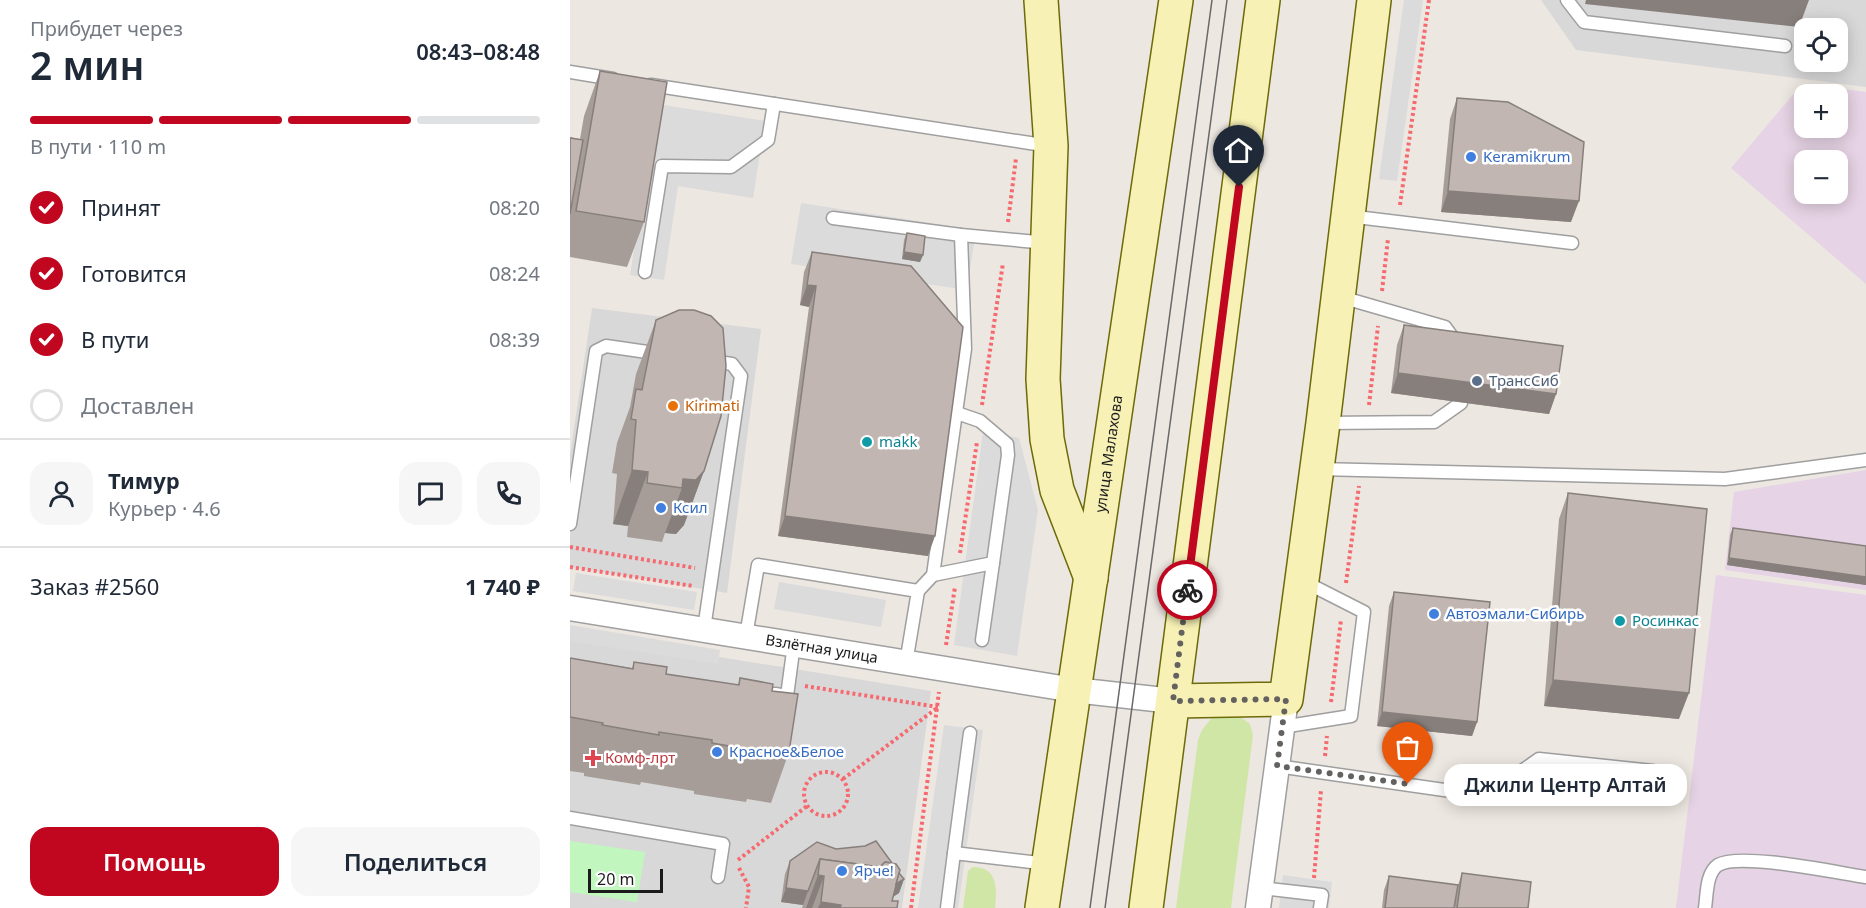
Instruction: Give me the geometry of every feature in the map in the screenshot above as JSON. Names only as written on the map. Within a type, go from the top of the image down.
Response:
[{"type":"main road","points":[[1041,0],[1051,146],[1043,379],[1047,439],[1058,490],[1092,580]]},
{"type":"main road","name":"улица Малахова","points":[[1042,908],[1176,0]]},
{"type":"main road","points":[[1146,908],[1263,0]]},
{"type":"main road","points":[[1173,701],[1284,713],[1323,423],[1374,0]]},
{"type":"street","name":"Взлётная улица","points":[[570,608],[1074,690],[1173,701]]},
{"type":"street","points":[[1259,898],[1284,713]]},
{"type":"lane","points":[[1567,0],[1584,22],[1785,46]]},
{"type":"lane","points":[[570,72],[1051,146]]},
{"type":"lane","points":[[645,272],[662,166],[731,167],[768,140],[774,104]]},
{"type":"lane","points":[[1347,216],[1572,243]]},
{"type":"lane","points":[[833,218],[961,235],[1048,243]]},
{"type":"lane","points":[[906,663],[918,591],[933,575],[957,412],[965,349],[961,235]]},
{"type":"lane","points":[[1338,296],[1445,327],[1466,354]]},
{"type":"lane","points":[[570,524],[596,351],[606,346],[675,356]]},
{"type":"lane","points":[[697,359],[732,364],[741,376],[704,629]]},
{"type":"lane","points":[[1323,423],[1434,422],[1461,403]]},
{"type":"lane","points":[[957,412],[980,421],[1007,444],[982,640]]},
{"type":"lane","points":[[1317,469],[1725,479],[1866,460]]},
{"type":"lane","points":[[933,575],[993,563]]},
{"type":"lane","points":[[746,636],[758,565],[918,591]]},
{"type":"lane","points":[[1284,713],[1329,720],[1351,716],[1353,705],[1364,612],[1302,581]]},
{"type":"lane","points":[[764,692],[787,696],[794,644]]},
{"type":"lane","points":[[947,908],[970,733]]},
{"type":"lane","points":[[1277,766],[1486,796],[1539,759],[1653,771]]},
{"type":"lane","points":[[570,818],[723,844],[718,877]]},
{"type":"lane","points":[[954,853],[1049,864]]},
{"type":"lane","points":[[1705,908],[1710,875],[1718,865],[1732,861],[1758,862],[1866,877]]},
{"type":"lane","points":[[1259,898],[1322,895],[1320,908]]},
{"type":"path","points":[[1367,422],[1388,237],[1396,236],[1429,0]]},
{"type":"path","points":[[1007,226],[1018,141]]},
{"type":"path","points":[[946,646],[1003,263]]},
{"type":"path","points":[[1312,894],[1323,772],[1360,471]]},
{"type":"path","points":[[570,567],[697,587],[699,578]]},
{"type":"path","points":[[789,684],[938,707]]},
{"type":"path","points":[[911,908],[939,691]]},
{"type":"path","points":[[842,779],[938,707]]},
{"type":"path","points":[[830,772],[842,779],[848,793],[844,807],[839,812],[832,816],[818,815],[807,806],[804,791],[806,784],[816,774],[830,772]]},
{"type":"path","points":[[720,860],[736,862],[807,806]]},
{"type":"path","points":[[736,862],[749,887],[746,908]]},
{"type":"shaded area","points":[[1404,0],[1423,0],[1397,181],[1379,179]]},
{"type":"shaded area","points":[[1541,0],[1866,0],[1866,87],[1576,50]]},
{"type":"shaded area","points":[[1848,90],[1866,92],[1866,284],[1731,168],[1794,93],[1794,138],[1848,138]]},
{"type":"shaded area","points":[[657,104],[765,121],[753,198],[678,186],[664,280],[630,275]]},
{"type":"shaded area","points":[[801,203],[976,230],[967,290],[791,264]]},
{"type":"shaded area","points":[[592,308],[761,329],[727,593],[570,567],[570,455]]},
{"type":"shaded area","points":[[983,432],[1019,438],[1038,510],[1017,656],[954,645]]},
{"type":"shaded area","points":[[1866,470],[1866,590],[1725,570],[1734,492]]},
{"type":"shaded area","points":[[576,573],[697,592],[694,610],[573,591]]},
{"type":"shaded area","points":[[1716,575],[1866,595],[1866,908],[1676,908]]},
{"type":"shaded area","points":[[779,582],[886,600],[881,627],[774,609]]},
{"type":"shaded area","points":[[570,625],[720,650],[718,664],[570,641]]},
{"type":"shaded area","points":[[570,633],[931,691],[902,908],[570,908]]},
{"type":"shaded area","points":[[944,725],[983,730],[958,908],[918,908]]},
{"type":"shaded area","points":[[1283,875],[1332,882],[1329,908],[1279,908]]},
{"type":"green space","points":[[1235,713],[1250,724],[1253,735],[1231,908],[1176,908],[1198,740],[1202,730],[1215,714]]},
{"type":"green space","points":[[570,841],[645,852],[637,902],[570,892]]},
{"type":"green space","points":[[973,867],[987,871],[994,880],[995,908],[963,908],[968,871]]},
{"type":"building","points":[[600,71],[667,82],[644,222],[576,211]]},
{"type":"building","points":[[1457,98],[1508,102],[1584,142],[1579,201],[1448,191]]},
{"type":"building","points":[[570,138],[583,140],[570,214]]},
{"type":"building","points":[[907,233],[925,236],[923,255],[904,252]]},
{"type":"building","name":"makk","points":[[812,252],[911,266],[963,327],[935,536],[785,516],[816,286],[807,285]]},
{"type":"building","points":[[679,310],[694,310],[711,316],[723,328],[726,366],[721,416],[704,471],[696,480],[683,479],[682,488],[647,483],[648,472],[632,470],[636,420],[631,419],[636,389],[642,390],[656,320]]},
{"type":"building","points":[[1404,325],[1563,346],[1556,394],[1398,373]]},
{"type":"building","name":"Росинкас","points":[[1568,493],[1707,509],[1689,693],[1553,680]]},
{"type":"building","points":[[1733,528],[1866,546],[1866,577],[1729,558]]},
{"type":"building","points":[[1394,592],[1490,602],[1477,722],[1382,712]]},
{"type":"building","points":[[570,658],[633,669],[634,662],[667,667],[666,674],[739,685],[740,678],[773,684],[772,691],[798,694],[789,752],[765,748],[764,752],[712,743],[712,740],[659,732],[659,735],[570,717]]},
{"type":"building","points":[[876,841],[892,863],[885,862],[880,867],[820,859],[808,891],[786,888],[790,861],[817,842],[836,849],[865,846]]},
{"type":"building","points":[[820,859],[880,867],[885,862],[896,864],[900,870],[892,901],[898,901],[897,908],[840,908],[841,905],[821,902],[824,876],[818,875]]},
{"type":"building","points":[[899,873],[904,879],[896,884]]},
{"type":"building","points":[[1462,873],[1531,882],[1528,908],[1457,908]]},
{"type":"building","points":[[1389,876],[1458,885],[1454,908],[1385,908]]},
{"type":"tram line","points":[[1090,908],[1212,0]]},
{"type":"tram line","points":[[1105,908],[1227,0]]},
{"type":"way so far","points":[[1187,590],[1173,701],[1286,699],[1277,766],[1408,784]]},
{"type":"place","name":"Keramikrum","points":[[1471,157]]},
{"type":"place","name":"ТрансСиб","points":[[1477,381]]},
{"type":"place","name":"Kirimati","points":[[673,406]]},
{"type":"place","name":"makk","points":[[867,442]]},
{"type":"place","name":"Ксил","points":[[661,508]]},
{"type":"place","name":"Автоэмали-Сибирь","points":[[1434,614]]},
{"type":"place","name":"Росинкас","points":[[1620,621]]},
{"type":"place","name":"Красное&Белое","points":[[717,752]]},
{"type":"place","name":"Комф-лрт","points":[[593,758]]},
{"type":"place","name":"Джили Центр Алтай","points":[[1408,784]]},
{"type":"place","name":"Ярче!","points":[[842,871]]},
{"type":"route","points":[[1187,590],[1239,187]]}]
